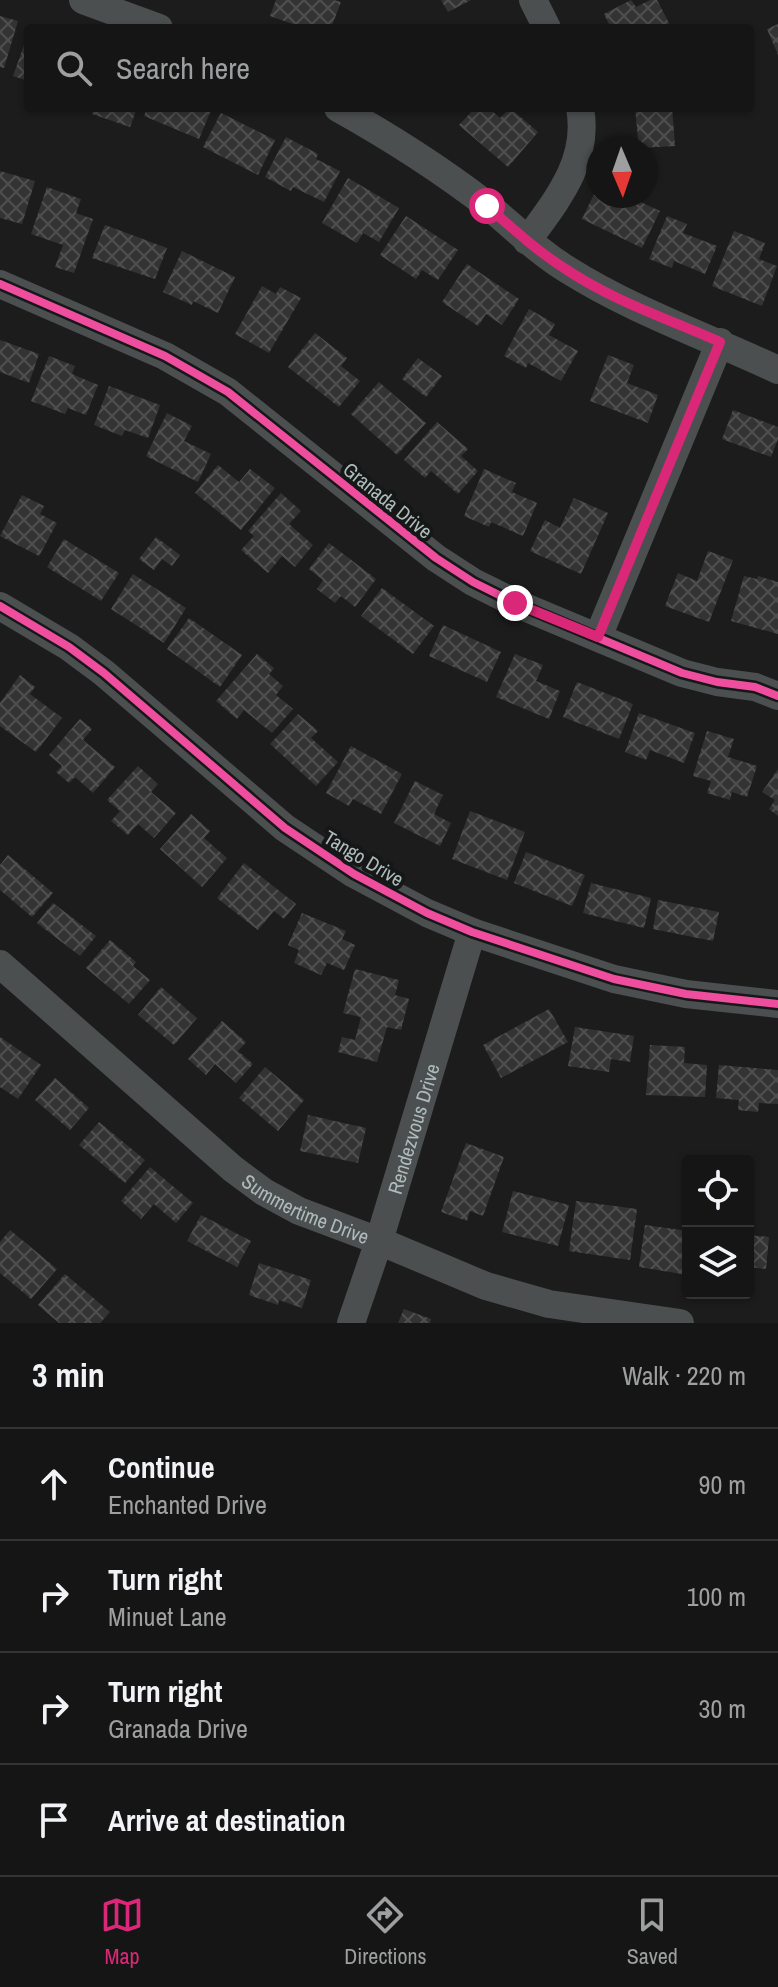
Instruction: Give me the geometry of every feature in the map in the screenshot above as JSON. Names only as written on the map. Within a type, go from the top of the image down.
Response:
[{"type":"street","points":[[83,0],[148,24]]},
{"type":"street","points":[[533,0],[545,24]]},
{"type":"street","points":[[345,112],[401,144],[487,206],[565,269],[606,292],[778,370]]},
{"type":"street","points":[[527,241],[568,184],[581,148],[581,112]]},
{"type":"street","name":"Granada Drive","points":[[0,284],[165,356],[228,392],[436,558],[473,582],[515,603],[682,673],[755,687],[778,696]]},
{"type":"street","points":[[598,637],[720,342]]},
{"type":"street","name":"Tango Drive","points":[[0,606],[69,647],[104,673],[285,828],[354,874],[427,913],[472,932],[614,979],[686,994],[778,1004]]},
{"type":"street","name":"Rendezvous Drive","points":[[351,1323],[379,1241],[472,932]]},
{"type":"street","name":"Summertime Drive","points":[[0,964],[233,1169],[299,1211],[486,1286],[549,1304],[680,1323]]},
{"type":"building","points":[[276,0],[341,2],[333,24],[293,24],[270,16]]},
{"type":"building","points":[[441,0],[471,0],[448,12]]},
{"type":"building","points":[[631,0],[636,7],[657,0],[669,24],[609,24],[604,14]]},
{"type":"building","points":[[0,16],[18,21],[4,68],[0,67]]},
{"type":"building","points":[[778,24],[778,55],[767,29]]},
{"type":"building","points":[[24,45],[24,80],[13,76]]},
{"type":"building","points":[[93,112],[136,112],[130,127]]},
{"type":"building","points":[[146,112],[210,112],[199,139],[144,116]]},
{"type":"building","points":[[471,112],[493,112],[500,118],[506,112],[515,112],[538,132],[508,167],[459,125]]},
{"type":"building","points":[[635,112],[672,112],[675,146],[658,147],[658,136],[638,136]]},
{"type":"building","points":[[221,113],[275,140],[258,175],[203,147]]},
{"type":"building","points":[[286,137],[318,154],[316,159],[340,171],[324,202],[293,187],[291,191],[265,177]]},
{"type":"building","points":[[0,171],[35,181],[22,224],[0,218]]},
{"type":"building","points":[[348,178],[399,208],[379,242],[363,233],[357,243],[322,223]]},
{"type":"building","points":[[47,187],[81,199],[76,213],[93,219],[74,273],[55,267],[63,245],[31,234]]},
{"type":"building","points":[[587,208],[654,208],[660,211],[642,248],[582,219]]},
{"type":"building","points":[[406,216],[458,250],[438,280],[422,270],[416,279],[380,255]]},
{"type":"building","points":[[667,216],[687,224],[683,233],[717,246],[705,274],[674,261],[672,268],[649,259]]},
{"type":"building","points":[[105,225],[167,248],[155,279],[92,258]]},
{"type":"building","points":[[734,231],[765,243],[759,259],[777,266],[762,306],[712,286]]},
{"type":"building","points":[[182,251],[235,277],[218,313],[163,292]]},
{"type":"building","points":[[467,264],[519,299],[502,325],[486,314],[478,326],[442,302]]},
{"type":"building","points":[[262,286],[276,294],[280,287],[301,298],[269,353],[235,334]]},
{"type":"building","points":[[529,309],[555,324],[549,335],[578,351],[561,381],[528,363],[526,368],[504,356]]},
{"type":"building","points":[[315,333],[347,358],[341,366],[360,381],[339,407],[288,367]]},
{"type":"building","points":[[0,340],[39,354],[29,383],[0,372]]},
{"type":"building","points":[[608,355],[634,365],[627,383],[658,395],[648,423],[590,401]]},
{"type":"building","points":[[49,356],[75,366],[72,374],[98,385],[86,415],[68,408],[65,414],[31,401]]},
{"type":"building","points":[[418,358],[442,376],[426,397],[402,379]]},
{"type":"building","points":[[379,382],[426,423],[397,455],[351,414]]},
{"type":"building","points":[[109,386],[160,405],[148,438],[125,430],[122,436],[94,425]]},
{"type":"building","points":[[733,410],[778,427],[778,439],[771,457],[722,439]]},
{"type":"building","points":[[167,413],[192,426],[184,441],[211,454],[198,482],[146,456]]},
{"type":"building","points":[[437,422],[468,449],[461,456],[478,471],[458,494],[431,471],[425,478],[404,460]]},
{"type":"building","points":[[218,465],[239,482],[250,469],[275,488],[241,530],[195,493]]},
{"type":"building","points":[[484,469],[516,483],[512,492],[537,503],[523,536],[491,522],[489,527],[464,516]]},
{"type":"building","points":[[281,493],[301,511],[289,524],[313,545],[295,567],[282,556],[268,573],[241,550],[254,536],[248,531]]},
{"type":"building","points":[[22,495],[44,506],[40,514],[57,523],[39,556],[0,536]]},
{"type":"building","points":[[574,498],[608,513],[581,574],[530,551],[545,520],[560,528]]},
{"type":"building","points":[[156,537],[180,555],[172,566],[162,559],[154,570],[139,559]]},
{"type":"building","points":[[64,539],[119,573],[101,601],[47,567]]},
{"type":"building","points":[[329,543],[376,579],[355,607],[341,596],[335,603],[317,589],[323,580],[309,569]]},
{"type":"building","points":[[708,551],[733,560],[709,622],[665,606],[678,573],[697,581]]},
{"type":"building","points":[[133,574],[186,608],[164,643],[111,609]]},
{"type":"building","points":[[744,576],[757,579],[758,576],[778,582],[778,634],[731,621]]},
{"type":"building","points":[[382,588],[434,626],[413,654],[361,616]]},
{"type":"building","points":[[189,618],[242,655],[220,687],[167,649]]},
{"type":"building","points":[[443,625],[501,652],[487,682],[429,656]]},
{"type":"building","points":[[257,654],[274,668],[269,674],[283,686],[276,695],[293,709],[272,733],[244,710],[237,719],[216,701]]},
{"type":"building","points":[[515,654],[543,665],[536,681],[560,691],[549,719],[496,697]]},
{"type":"building","points":[[20,675],[35,687],[30,694],[62,718],[36,752],[0,726],[0,703]]},
{"type":"building","points":[[577,682],[633,704],[619,739],[563,717]]},
{"type":"building","points":[[639,713],[695,733],[684,763],[650,750],[646,760],[625,752]]},
{"type":"building","points":[[298,714],[318,731],[311,738],[338,762],[316,786],[270,744]]},
{"type":"building","points":[[80,719],[92,729],[83,740],[115,767],[93,793],[75,777],[69,783],[56,772],[62,766],[49,755]]},
{"type":"building","points":[[707,731],[734,739],[728,757],[757,766],[747,797],[732,792],[730,800],[707,793],[711,781],[693,776]]},
{"type":"building","points":[[351,746],[402,774],[381,814],[353,799],[349,806],[326,793]]},
{"type":"building","points":[[138,766],[158,784],[151,792],[176,813],[154,838],[138,824],[128,835],[111,821],[120,811],[107,800]]},
{"type":"building","points":[[778,769],[778,816],[769,809],[775,800],[762,792]]},
{"type":"building","points":[[415,781],[443,795],[434,814],[451,823],[440,846],[394,823]]},
{"type":"building","points":[[470,811],[525,832],[507,880],[452,859]]},
{"type":"building","points":[[191,814],[210,831],[204,838],[227,858],[202,887],[160,849]]},
{"type":"building","points":[[526,852],[585,875],[572,906],[514,883]]},
{"type":"building","points":[[8,855],[53,893],[32,917],[0,890],[0,865]]},
{"type":"building","points":[[244,863],[296,904],[284,919],[274,911],[258,930],[217,898]]},
{"type":"building","points":[[591,883],[651,898],[644,928],[583,913]]},
{"type":"building","points":[[658,900],[719,912],[713,941],[653,929]]},
{"type":"building","points":[[53,903],[96,936],[80,956],[37,923]]},
{"type":"building","points":[[302,913],[346,931],[342,939],[355,945],[344,970],[327,963],[321,975],[294,963],[299,950],[288,945]]},
{"type":"building","points":[[110,940],[136,962],[133,966],[150,980],[129,1004],[86,968]]},
{"type":"building","points":[[355,969],[399,980],[395,995],[409,999],[401,1030],[387,1027],[377,1062],[338,1052],[342,1037],[355,1040],[361,1017],[343,1013]]},
{"type":"building","points":[[161,987],[197,1018],[174,1045],[138,1015]]},
{"type":"building","points":[[549,1009],[568,1042],[501,1078],[483,1045]]},
{"type":"building","points":[[222,1021],[246,1042],[238,1051],[253,1064],[236,1083],[215,1064],[206,1075],[188,1059]]},
{"type":"building","points":[[575,1027],[634,1036],[630,1062],[611,1059],[609,1072],[568,1066]]},
{"type":"building","points":[[0,1037],[41,1065],[18,1099],[0,1087]]},
{"type":"building","points":[[650,1045],[685,1047],[684,1063],[707,1065],[705,1097],[646,1095]]},
{"type":"building","points":[[719,1065],[778,1070],[778,1104],[759,1103],[758,1112],[738,1110],[739,1100],[716,1098]]},
{"type":"building","points":[[265,1067],[304,1100],[278,1131],[239,1098]]},
{"type":"building","points":[[55,1078],[89,1108],[70,1130],[35,1100]]},
{"type":"building","points":[[308,1115],[366,1128],[358,1163],[300,1151]]},
{"type":"building","points":[[99,1122],[145,1160],[125,1183],[79,1145]]},
{"type":"building","points":[[466,1143],[504,1157],[483,1216],[470,1211],[467,1221],[441,1212]]},
{"type":"building","points":[[150,1167],[193,1203],[176,1223],[154,1204],[141,1219],[121,1201]]},
{"type":"building","points":[[513,1191],[569,1205],[558,1246],[502,1232]]},
{"type":"building","points":[[576,1201],[637,1209],[630,1260],[569,1251]]},
{"type":"building","points":[[201,1215],[251,1241],[237,1267],[187,1241]]},
{"type":"building","points":[[645,1225],[682,1230],[682,1274],[639,1267]]},
{"type":"building","points":[[10,1230],[57,1269],[31,1299],[0,1273],[0,1242]]},
{"type":"building","points":[[754,1236],[769,1237],[766,1269],[754,1268]]},
{"type":"building","points":[[259,1263],[311,1280],[302,1308],[279,1300],[278,1305],[249,1295]]},
{"type":"building","points":[[65,1274],[110,1312],[100,1323],[59,1323],[38,1305]]},
{"type":"building","points":[[404,1309],[431,1319],[430,1323],[398,1323]]},
{"type":"cycle path","points":[[0,284],[165,356],[228,392],[436,558],[473,582],[515,603],[682,673],[755,687],[778,696]]},
{"type":"cycle path","points":[[0,606],[69,647],[104,673],[285,828],[354,874],[427,913],[472,932],[614,979],[686,994],[778,1004]]},
{"type":"route","points":[[487,206],[565,269],[606,292],[720,342],[598,637],[515,603]]}]
